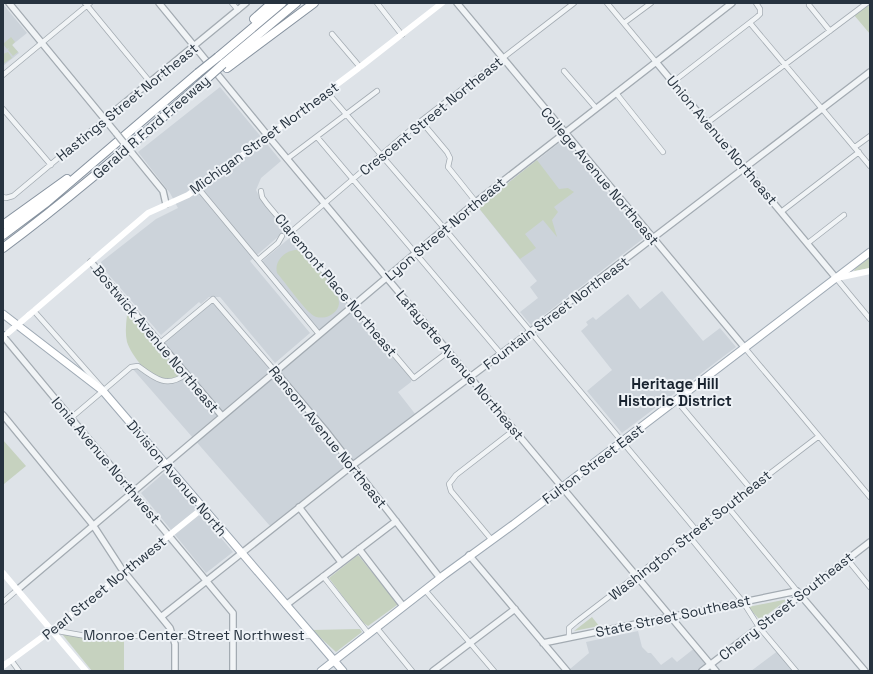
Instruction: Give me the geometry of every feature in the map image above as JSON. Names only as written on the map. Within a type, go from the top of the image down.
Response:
[{"type":"highway","points":[[227,49],[244,29],[272,3]]},
{"type":"highway","name":"Gerald R Ford Freeway","points":[[3,235],[47,202],[282,3]]},
{"type":"highway","name":"Gerald R Ford Freeway","points":[[3,248],[32,227],[138,140],[206,83],[296,3]]},
{"type":"highway","points":[[225,66],[314,3]]},
{"type":"highway","points":[[3,225],[40,199],[152,112]]},
{"type":"main road","name":"Michigan Street Northeast","points":[[4,336],[139,220],[153,210],[188,195],[198,188],[360,67],[442,3]]},
{"type":"main road","name":"Fulton Street East","points":[[321,671],[403,606],[491,539],[562,488],[870,252]]},
{"type":"main road","points":[[836,278],[870,271]]},
{"type":"main road","name":"Division Avenue North","points":[[3,314],[103,391],[343,671]]},
{"type":"main road","name":"Pearl Street Northwest","points":[[3,666],[52,630],[203,508]]},
{"type":"main road","points":[[3,573],[86,671]]},
{"type":"street","points":[[9,3],[163,191],[166,204]]},
{"type":"street","name":"Lafayette Avenue Northeast","points":[[159,3],[324,204],[716,671]]},
{"type":"street","points":[[232,3],[238,10]]},
{"type":"street","name":"Hastings Street Northeast","points":[[5,197],[13,196],[246,3]]},
{"type":"street","points":[[377,3],[402,34]]},
{"type":"street","name":"College Avenue Northeast","points":[[457,3],[745,348]]},
{"type":"street","name":"Crescent Street Northeast","points":[[291,232],[422,121],[574,3]]},
{"type":"street","name":"Union Avenue Northeast","points":[[607,3],[836,278]]},
{"type":"street","points":[[624,23],[651,3]]},
{"type":"street","name":"Lyon Street Northeast","points":[[17,590],[444,228],[732,3]]},
{"type":"street","points":[[673,82],[758,17],[760,14],[760,9],[756,3]]},
{"type":"street","points":[[707,123],[867,3]]},
{"type":"street","points":[[3,75],[88,4],[150,82]]},
{"type":"street","points":[[809,5],[830,31]]},
{"type":"street","points":[[750,23],[870,166]]},
{"type":"street","points":[[332,34],[360,67]]},
{"type":"street","points":[[564,71],[596,108]]},
{"type":"street","name":"Fountain Street Northeast","points":[[161,617],[241,552],[353,465],[470,378],[870,72]]},
{"type":"street","points":[[287,159],[377,91]]},
{"type":"street","points":[[327,92],[444,228],[621,442],[696,530]]},
{"type":"street","points":[[616,93],[663,152]]},
{"type":"street","points":[[3,109],[51,164]]},
{"type":"street","points":[[422,121],[447,152],[450,158],[448,168],[476,202]]},
{"type":"street","points":[[317,136],[415,254],[501,354]]},
{"type":"street","points":[[855,147],[870,136]]},
{"type":"street","points":[[781,212],[859,152]]},
{"type":"street","points":[[198,188],[319,334]]},
{"type":"street","name":"Claremont Place Northeast","points":[[261,191],[262,197],[414,378],[448,351]]},
{"type":"street","points":[[808,243],[844,215]]},
{"type":"street","points":[[258,260],[278,243],[282,236]]},
{"type":"street","name":"Bostwick Avenue Northeast","points":[[91,262],[222,416]]},
{"type":"street","points":[[836,278],[870,319]]},
{"type":"street","name":"Ransom Avenue Northeast","points":[[160,343],[213,299],[353,465],[440,578]]},
{"type":"street","points":[[32,313],[102,386],[103,391]]},
{"type":"street","name":"Ionia Avenue Northwest","points":[[4,336],[233,613],[233,671]]},
{"type":"street","points":[[745,348],[870,497]]},
{"type":"street","points":[[71,418],[134,366],[138,366],[155,378],[164,381],[176,381],[186,374]]},
{"type":"street","points":[[676,400],[750,488]]},
{"type":"street","points":[[3,415],[93,525],[124,572],[170,628],[173,637],[175,671]]},
{"type":"street","points":[[491,539],[449,487],[450,480],[514,430]]},
{"type":"street","name":"Washington Street Southeast","points":[[569,638],[569,628],[819,436]]},
{"type":"street","points":[[728,506],[865,671]]},
{"type":"street","points":[[299,507],[341,562]]},
{"type":"street","points":[[286,605],[396,520]]},
{"type":"street","points":[[689,536],[743,602],[759,627],[796,671]]},
{"type":"street","name":"Cherry Street Southeast","points":[[702,671],[759,627],[799,593],[870,542]]},
{"type":"street","points":[[359,549],[403,606]]},
{"type":"street","points":[[470,556],[567,671]]},
{"type":"street","points":[[847,559],[870,587]]},
{"type":"street","points":[[323,576],[368,633]]},
{"type":"street","points":[[3,602],[17,590]]},
{"type":"street","points":[[425,590],[494,671]]},
{"type":"street","name":"State Street Southeast","points":[[543,643],[743,602],[799,593]]},
{"type":"street","points":[[434,671],[515,609]]},
{"type":"street","points":[[376,627],[412,671]]},
{"type":"street","name":"Monroe Center Street Northwest","points":[[52,630],[86,636],[313,636]]},
{"type":"street","points":[[11,660],[19,671]]},
{"type":"shaded area","points":[[3,4],[27,33],[12,45],[19,53],[3,66]]},
{"type":"shaded area","points":[[220,87],[281,161],[261,178],[256,190],[260,198],[286,230],[250,261],[310,333],[275,363],[220,297],[209,297],[201,304],[199,302],[161,335],[102,267],[101,262],[156,219],[178,208],[170,193],[138,152]]},
{"type":"shaded area","points":[[564,139],[644,238],[531,325],[520,312],[538,298],[530,287],[537,281],[478,207]]},
{"type":"shaded area","points":[[293,235],[412,377],[411,382],[398,392],[416,415],[270,526],[131,367],[134,366],[155,378],[171,381],[186,374],[160,343],[211,300],[275,371],[319,334],[260,263]]},
{"type":"shaded area","points":[[662,291],[703,341],[720,328],[736,347],[622,433],[587,391],[612,370],[581,331],[588,325],[586,322],[593,317],[596,320],[628,294],[640,309]]},
{"type":"shaded area","points":[[165,472],[233,552],[206,573],[141,493]]},
{"type":"shaded area","points":[[638,631],[642,647],[648,653],[651,653],[661,665],[672,657],[677,662],[696,647],[716,671],[572,671],[570,669],[589,653],[586,642]]},
{"type":"shaded area","points":[[779,650],[796,671],[751,671]]},
{"type":"green space","points":[[870,3],[870,34],[854,15]]},
{"type":"green space","points":[[11,37],[15,42],[12,45],[18,52],[13,56],[8,50],[9,48],[7,49],[3,44]]},
{"type":"green space","points":[[8,52],[12,58],[3,64],[3,54]]},
{"type":"green space","points":[[537,160],[559,189],[568,188],[574,192],[554,207],[558,212],[552,220],[557,237],[543,220],[525,234],[536,248],[520,259],[478,207]]},
{"type":"green space","points":[[297,250],[311,260],[337,294],[339,300],[338,306],[329,316],[317,317],[310,313],[300,303],[277,273],[277,264],[281,257],[288,252]]},
{"type":"green space","points":[[869,256],[870,268],[854,271],[858,264]]},
{"type":"green space","points":[[130,313],[179,370],[178,376],[170,379],[154,375],[146,370],[134,356],[127,342],[126,335],[127,315]]},
{"type":"green space","points":[[3,440],[26,466],[4,484],[3,483]]},
{"type":"green space","points":[[358,555],[397,603],[397,605],[368,626],[362,622],[329,578]]},
{"type":"green space","points":[[788,599],[760,620],[748,607]]},
{"type":"green space","points":[[592,617],[599,626],[574,631]]},
{"type":"green space","points":[[360,629],[362,632],[336,652],[312,630]]},
{"type":"green space","points":[[62,634],[86,638],[124,638],[124,671],[92,671]]},
{"type":"district","name":"Heritage Hill Historic District","points":[[675,392]]}]
